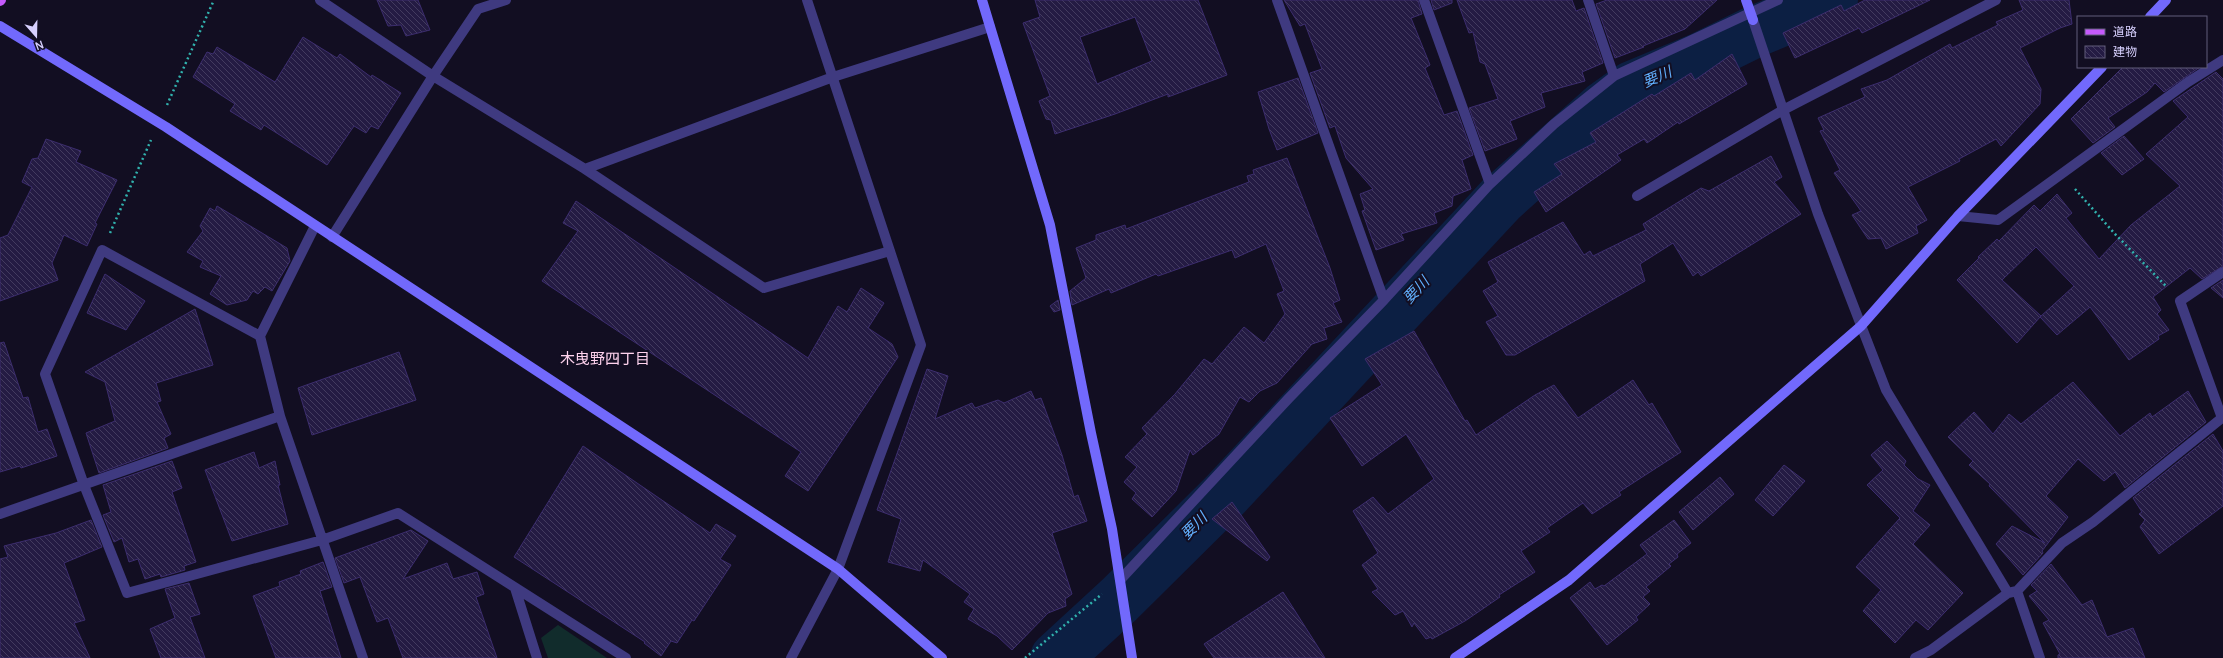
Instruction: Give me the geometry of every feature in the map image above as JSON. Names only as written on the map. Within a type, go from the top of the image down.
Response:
[{"type":"street","points":[[320,0],[433,76],[585,169],[764,288],[890,251]]},
{"type":"street","points":[[332,237],[433,76],[478,9],[506,0]]},
{"type":"street","points":[[791,658],[838,569],[921,345],[807,0]]},
{"type":"street","points":[[982,0],[1050,225],[1121,579],[1132,658]]},
{"type":"street","points":[[1277,0],[1384,300]]},
{"type":"street","points":[[1424,0],[1490,184]]},
{"type":"street","points":[[1588,0],[1614,76]]},
{"type":"street","points":[[1746,0],[1818,214],[1886,390],[2013,592],[2040,658]]},
{"type":"street","points":[[1121,579],[1289,398],[1384,300],[1490,184],[1554,124],[1614,76],[1752,16],[1778,0]]},
{"type":"street","points":[[1637,196],[1783,110],[1996,0]]},
{"type":"street","points":[[2151,16],[2166,0]]},
{"type":"street","points":[[0,26],[158,123],[838,569],[942,658]]},
{"type":"street","points":[[585,169],[833,77],[990,27]]},
{"type":"street","points":[[1958,216],[1998,220],[2188,82],[2223,60]]},
{"type":"street","points":[[1455,658],[1569,580],[1861,326],[1958,216],[2101,68]]},
{"type":"street","points":[[315,226],[260,336],[280,416],[363,658]]},
{"type":"street","points":[[260,336],[102,250],[45,374],[84,485],[127,593],[322,540],[398,513],[626,658]]},
{"type":"street","points":[[1914,658],[1930,650],[2013,592],[2062,543],[2093,522],[2222,418],[2180,301],[2223,272]]},
{"type":"street","points":[[0,514],[280,416]]},
{"type":"street","points":[[516,588],[537,658]]},
{"type":"path","points":[[102,250],[214,0]]},
{"type":"path","points":[[2062,174],[2115,234],[2180,301]]},
{"type":"path","points":[[1025,658],[1121,579]]},
{"type":"green space","points":[[558,625],[607,658],[548,658],[541,638]]},
{"type":"building","points":[[377,0],[418,0],[430,30],[406,36],[401,25],[388,26]]},
{"type":"building","points":[[1035,0],[1198,0],[1227,75],[1168,97],[1168,94],[1055,134],[1051,120],[1046,119],[1039,101],[1050,96],[1023,23],[1040,17]],"holes":[[[1135,17],[1152,61],[1097,84],[1080,37]]]},
{"type":"building","points":[[1284,0],[1418,0],[1422,14],[1411,18],[1430,65],[1425,68],[1444,115],[1457,111],[1473,155],[1462,160],[1471,189],[1453,196],[1452,206],[1434,213],[1437,223],[1401,234],[1404,240],[1376,250],[1362,211],[1365,210],[1360,194],[1373,189],[1346,158],[1335,126],[1330,128],[1310,73],[1322,69],[1305,24],[1300,26]]},
{"type":"building","points":[[1431,0],[1452,0],[1452,3],[1434,10]]},
{"type":"building","points":[[1457,0],[1572,0],[1576,11],[1584,8],[1603,63],[1582,72],[1585,81],[1541,93],[1545,107],[1510,121],[1517,139],[1485,151],[1469,108],[1498,99],[1485,64],[1480,62],[1473,32],[1469,33]]},
{"type":"building","points":[[1607,0],[1717,0],[1685,29],[1615,58],[1596,4]]},
{"type":"building","points":[[1865,0],[1930,0],[1862,33],[1859,28],[1795,58],[1783,33],[1841,5],[1844,11]]},
{"type":"building","points":[[2019,0],[2069,0],[2072,24],[2060,28],[2020,48],[2041,89],[2040,104],[2001,146],[1996,139],[1959,159],[1960,161],[1908,187],[1927,220],[1916,226],[1918,233],[1886,249],[1881,238],[1868,239],[1852,215],[1861,211],[1834,173],[1840,170],[1820,131],[1824,130],[1818,118],[1865,97],[1861,89],[1887,80],[1950,44],[1952,48],[1998,25],[1996,22],[2023,10]]},
{"type":"building","points":[[303,37],[337,58],[340,54],[371,77],[372,75],[401,93],[378,129],[371,126],[366,133],[354,126],[327,165],[264,125],[261,130],[230,111],[235,104],[193,77],[207,52],[213,54],[217,47],[275,82]]},
{"type":"building","points":[[1732,54],[1747,84],[1679,124],[1678,122],[1647,143],[1644,139],[1617,155],[1621,160],[1546,212],[1534,192],[1562,174],[1554,164],[1596,142],[1590,133],[1652,94],[1654,96],[1691,73],[1695,80]]},
{"type":"building","points":[[2122,68],[2199,68],[2164,92],[2155,83],[2147,92],[2108,118],[2115,127],[2093,143],[2071,119]]},
{"type":"building","points":[[2216,72],[2223,79],[2223,266],[2202,279],[2190,268],[2153,297],[2161,310],[2157,314],[2169,330],[2158,336],[2159,339],[2129,360],[2090,307],[2057,335],[2040,317],[2017,343],[1957,280],[1979,258],[1978,257],[1997,239],[1999,241],[2034,205],[2040,211],[2057,194],[2072,213],[2066,218],[2099,259],[2131,225],[2180,186],[2146,154],[2188,117],[2173,101]],"holes":[[[2036,247],[2074,286],[2041,316],[2002,280]]]},
{"type":"building","points":[[1298,78],[1318,133],[1277,150],[1258,92]]},
{"type":"building","points":[[2124,136],[2144,159],[2122,175],[2101,153]]},
{"type":"building","points":[[46,139],[81,151],[76,162],[117,180],[95,223],[97,224],[87,246],[64,235],[52,263],[58,280],[0,301],[0,238],[8,235],[32,187],[22,182],[32,159],[38,158]]},
{"type":"building","points":[[1771,156],[1782,177],[1774,182],[1801,214],[1701,276],[1698,272],[1693,276],[1673,243],[1640,264],[1645,281],[1515,355],[1506,355],[1486,322],[1498,316],[1483,291],[1498,282],[1488,262],[1563,222],[1584,255],[1590,251],[1593,256],[1646,230],[1643,224],[1701,188],[1709,191]]},
{"type":"building","points":[[1287,158],[1330,268],[1340,300],[1333,303],[1342,322],[1324,328],[1327,339],[1312,344],[1277,383],[1260,391],[1249,402],[1240,397],[1219,434],[1193,455],[1190,450],[1176,491],[1152,517],[1132,499],[1136,493],[1124,482],[1137,467],[1125,457],[1147,434],[1142,428],[1175,394],[1204,359],[1212,364],[1244,327],[1264,343],[1285,314],[1277,294],[1284,291],[1266,244],[1235,258],[1232,250],[1158,276],[1156,274],[1111,293],[1109,289],[1072,305],[1070,291],[1086,278],[1076,248],[1096,240],[1096,235],[1125,225],[1126,229],[1249,182],[1247,176],[1254,174],[1253,170]]},
{"type":"building","points":[[576,201],[808,358],[838,306],[847,312],[861,288],[884,303],[868,328],[892,344],[898,357],[808,491],[785,476],[801,452],[542,281],[578,231],[563,223]]},
{"type":"building","points":[[217,206],[287,248],[290,261],[272,291],[265,287],[258,294],[253,291],[247,300],[227,305],[210,294],[221,276],[200,267],[203,261],[187,252],[203,231],[200,226],[210,208],[215,211]]},
{"type":"building","points":[[105,274],[145,301],[126,330],[87,313]]},
{"type":"building","points":[[2223,280],[2223,298],[2211,288]]},
{"type":"building","points":[[1058,300],[1060,310],[1054,312],[1050,306]]},
{"type":"building","points":[[195,309],[213,365],[156,383],[161,401],[157,402],[171,434],[164,438],[168,448],[99,473],[86,433],[115,421],[105,382],[85,372]]},
{"type":"building","points":[[1414,331],[1465,421],[1467,420],[1476,435],[1535,395],[1554,385],[1578,418],[1633,380],[1649,405],[1652,403],[1681,452],[1619,492],[1621,495],[1592,514],[1583,503],[1547,528],[1550,532],[1521,551],[1535,572],[1499,595],[1500,597],[1465,621],[1432,639],[1431,637],[1426,639],[1414,623],[1412,627],[1403,611],[1395,615],[1372,592],[1378,589],[1362,565],[1378,553],[1353,511],[1373,497],[1388,514],[1434,479],[1406,434],[1362,466],[1330,418],[1382,385],[1365,359]]},
{"type":"building","points":[[4,342],[23,398],[28,397],[38,432],[47,429],[57,456],[21,468],[20,466],[0,472],[0,343]]},
{"type":"building","points":[[399,352],[416,400],[312,435],[298,388]]},
{"type":"building","points":[[927,369],[948,376],[935,419],[972,403],[975,408],[998,400],[1004,403],[1031,391],[1035,400],[1041,398],[1062,455],[1074,497],[1078,495],[1087,521],[1052,533],[1072,594],[1065,599],[1066,606],[1048,613],[1012,650],[997,636],[968,619],[974,609],[964,602],[970,594],[923,560],[920,571],[888,562],[901,519],[877,510]]},
{"type":"building","points":[[2073,382],[2120,436],[2150,413],[2152,417],[2188,391],[2206,422],[2125,488],[2115,472],[2104,481],[2078,459],[2046,496],[2068,517],[2042,551],[2043,553],[2023,575],[1996,544],[2012,526],[2045,543],[1989,486],[1990,484],[1969,465],[1973,461],[1948,437],[1974,412],[1993,434],[2009,414],[2021,424]]},
{"type":"building","points":[[2213,434],[2223,451],[2223,506],[2159,554],[2140,527],[2145,520],[2139,514],[2142,512],[2133,498]]},
{"type":"building","points":[[1887,441],[1906,461],[1904,465],[1918,479],[1930,485],[1913,511],[1930,525],[1913,544],[1963,593],[1928,630],[1916,620],[1895,643],[1863,611],[1881,590],[1856,567],[1900,518],[1867,485],[1883,470],[1871,455]]},
{"type":"building","points":[[583,446],[710,533],[716,524],[736,536],[720,559],[731,565],[694,621],[692,620],[677,643],[671,641],[661,656],[644,643],[645,642],[514,557]]},
{"type":"building","points":[[254,452],[259,468],[275,461],[280,485],[278,485],[288,524],[232,541],[205,470]]},
{"type":"building","points":[[172,461],[182,488],[172,492],[196,562],[184,566],[185,570],[161,577],[160,574],[145,579],[138,559],[129,562],[122,538],[114,542],[103,515],[111,512],[103,485]]},
{"type":"building","points":[[1784,465],[1805,481],[1773,516],[1755,500]]},
{"type":"building","points":[[1720,477],[1734,494],[1693,530],[1679,512]]},
{"type":"building","points":[[1232,502],[1270,557],[1267,561],[1212,519]]},
{"type":"building","points":[[91,520],[102,547],[64,563],[85,620],[74,623],[90,658],[0,658],[0,559],[8,557],[4,546],[56,533]]},
{"type":"building","points":[[1674,520],[1691,543],[1677,554],[1678,557],[1669,564],[1671,566],[1646,587],[1650,591],[1643,597],[1650,604],[1636,617],[1638,620],[1607,645],[1570,598],[1590,582],[1595,589],[1602,585],[1604,586],[1647,554],[1640,545]]},
{"type":"building","points":[[411,530],[428,541],[403,579],[447,563],[453,579],[477,572],[484,594],[476,597],[497,658],[403,658],[388,618],[377,622],[360,577],[344,583],[335,558]]},
{"type":"building","points":[[323,562],[332,587],[320,591],[341,658],[276,658],[253,596],[280,586],[279,582],[301,574],[300,571]]},
{"type":"building","points":[[2051,564],[2082,605],[2092,600],[2107,637],[2133,628],[2145,658],[2058,658],[2058,655],[2060,654],[2043,623],[2049,620],[2029,596],[2037,591],[2031,585]]},
{"type":"building","points":[[189,583],[200,614],[190,617],[205,658],[161,658],[150,629],[175,618],[165,589]]},
{"type":"building","points":[[1283,592],[1325,658],[1214,658],[1204,644]]},
{"type":"waterway","name":"要川","points":[[1056,658],[1119,600],[1225,495],[1501,199],[1604,107],[1632,87],[1699,59],[1756,31],[1832,0]]},
{"type":"district","name":"木曳野四丁目","points":[[605,359]]}]
